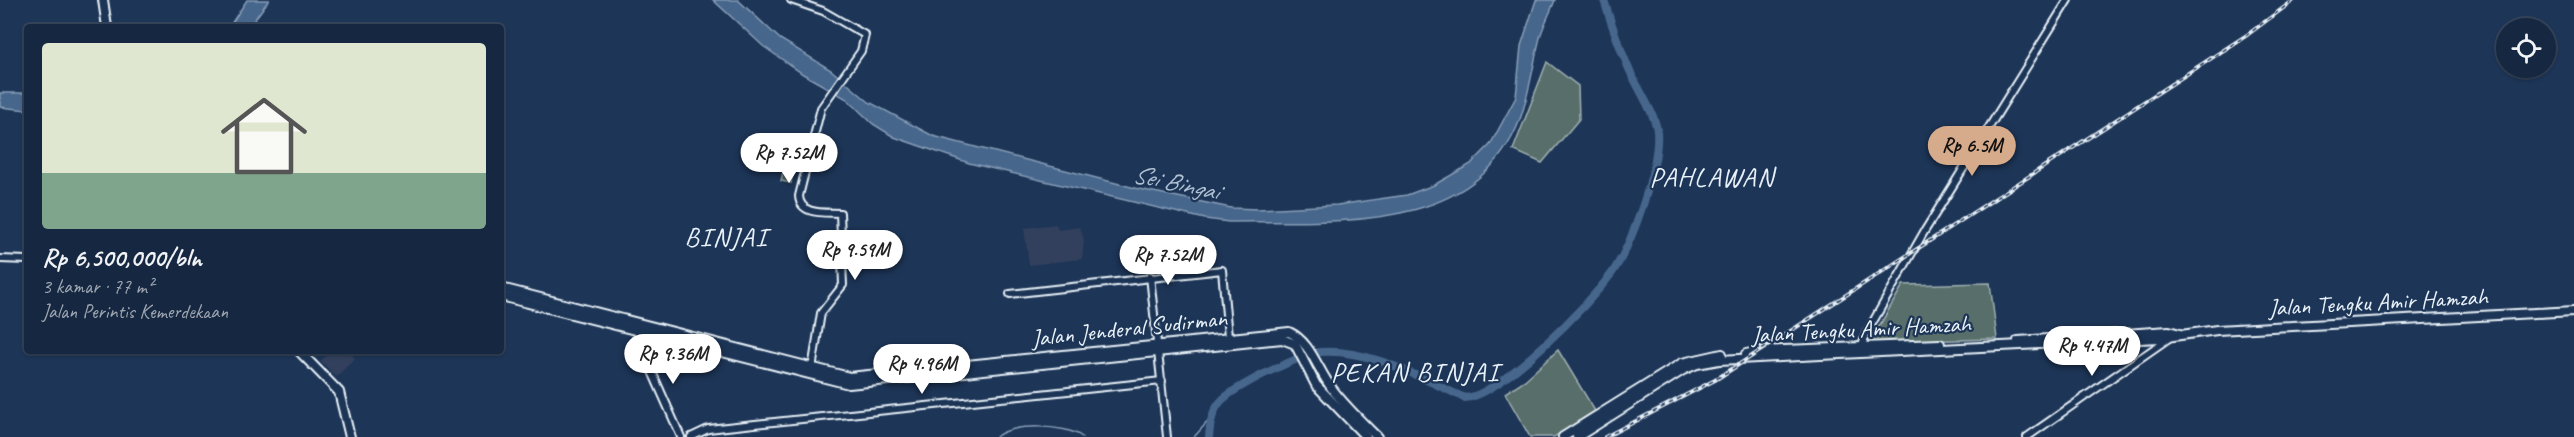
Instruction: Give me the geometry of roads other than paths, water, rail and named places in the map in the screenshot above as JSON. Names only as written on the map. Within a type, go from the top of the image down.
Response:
[{"type":"main road","points":[[103,0],[107,24]]},
{"type":"main road","name":"Jalan Jenderal Sudirman","points":[[504,289],[641,332],[665,335]]},
{"type":"main road","name":"Jalan Jenderal Sudirman","points":[[504,297],[548,304],[722,349],[764,356],[849,377],[1035,361],[1253,338],[1289,332],[1299,337],[1307,345],[1321,373],[1347,413]]},
{"type":"main road","name":"Jalan Tengku Amir Hamzah","points":[[1577,437],[1697,364],[1861,350],[2177,335],[2217,330],[2574,311]]},
{"type":"main road","name":"Jalan Jenderal Sudirman","points":[[1182,345],[1228,337],[1282,339],[1298,348],[1312,377],[1347,413]]},
{"type":"main road","name":"Jalan Jenderal Sudirman","points":[[722,349],[771,366],[849,384],[942,370]]},
{"type":"main road","name":"Jalan Tengku Amir Hamzah","points":[[1563,437],[1667,371],[1691,359],[1760,351],[1861,350]]},
{"type":"main road","points":[[302,354],[339,392],[350,437]]},
{"type":"main road","points":[[764,356],[771,366]]},
{"type":"main road","points":[[1312,377],[1321,373]]},
{"type":"main road","points":[[1347,413],[1375,436]]},
{"type":"main road","points":[[1347,413],[1365,437]]},
{"type":"street","points":[[791,0],[823,11],[865,35],[863,47],[822,105],[799,200],[807,210],[840,213],[842,287],[821,313],[812,369]]},
{"type":"street","points":[[1861,350],[1866,334],[1924,232],[2068,0]]},
{"type":"street","points":[[0,259],[24,260]]},
{"type":"street","points":[[1010,294],[1150,276],[1222,270],[1228,337]]},
{"type":"street","points":[[1150,276],[1167,437]]},
{"type":"street","points":[[641,332],[638,334],[638,340],[681,437]]},
{"type":"street","points":[[2027,437],[2177,335]]},
{"type":"street","points":[[691,437],[708,429],[1162,381]]},
{"type":"waterway","points":[[1209,437],[1215,409],[1225,397],[1255,378],[1314,353],[1340,352],[1359,355],[1395,366],[1465,398],[1480,393],[1500,382],[1521,365],[1585,305],[1612,273],[1628,244],[1643,204],[1657,146],[1656,124],[1625,60],[1604,0]]},
{"type":"waterway","points":[[1194,437],[1211,418]]},
{"type":"waterway","points":[[996,437],[1003,432],[1025,427],[1064,430],[1082,437]]},
{"type":"railway","points":[[1605,437],[1715,380],[2247,35],[2294,0]]},
{"type":"district","name":"PAHLAWAN","points":[[1712,177]]},
{"type":"district","name":"BINJAI","points":[[726,237]]},
{"type":"district","name":"PEKAN BINJAI","points":[[1415,372]]},
{"type":"water label","name":"Sei Bingai","points":[[1176,182]]}]
